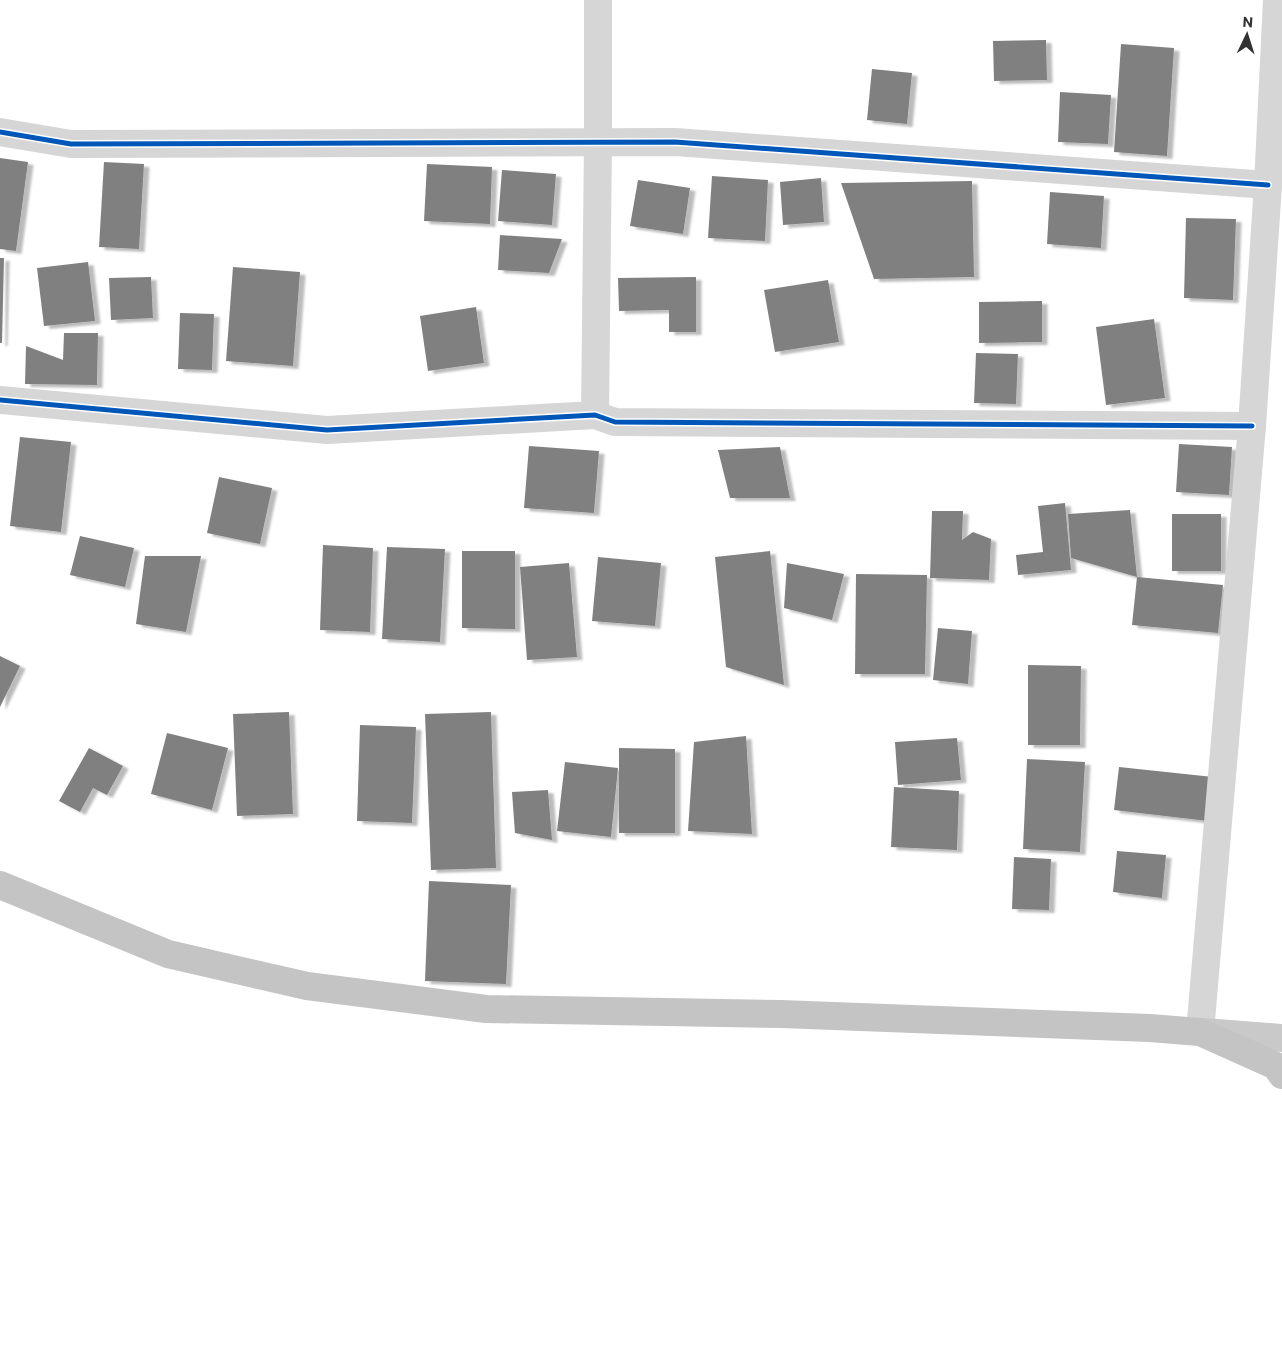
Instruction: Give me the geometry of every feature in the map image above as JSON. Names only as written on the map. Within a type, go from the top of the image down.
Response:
[{"type":"highway","points":[[0,884],[168,954],[307,986],[486,1009],[782,1014],[1150,1028],[1200,1032],[1276,1066],[1282,1075]]},
{"type":"main road","points":[[1200,1032],[1282,1038]]},
{"type":"street","points":[[595,415],[598,0]]},
{"type":"street","points":[[1200,1032],[1252,426],[1268,185],[1277,0]]},
{"type":"street","points":[[0,132],[71,144],[676,142],[1268,185]]},
{"type":"street","points":[[0,400],[326,430],[595,415],[615,422],[1252,426]]},
{"type":"building","points":[[1046,40],[1047,80],[994,81],[993,41]]},
{"type":"building","points":[[1121,44],[1174,48],[1167,156],[1114,152]]},
{"type":"building","points":[[872,69],[912,73],[907,124],[867,120]]},
{"type":"building","points":[[1060,92],[1111,95],[1108,144],[1058,142]]},
{"type":"building","points":[[0,158],[28,162],[16,251],[0,249]]},
{"type":"building","points":[[104,162],[144,164],[139,249],[99,247]]},
{"type":"building","points":[[427,164],[492,167],[490,224],[424,221]]},
{"type":"building","points":[[502,170],[556,174],[552,225],[498,221]]},
{"type":"building","points":[[712,176],[768,180],[765,241],[708,238]]},
{"type":"building","points":[[821,178],[824,222],[783,225],[780,182]]},
{"type":"building","points":[[638,180],[690,188],[683,234],[630,226]]},
{"type":"building","points":[[972,181],[974,277],[874,279],[841,183]]},
{"type":"building","points":[[1050,192],[1104,196],[1101,248],[1047,244]]},
{"type":"building","points":[[1186,218],[1236,219],[1233,300],[1184,298]]},
{"type":"building","points":[[500,235],[562,239],[549,273],[498,270]]},
{"type":"building","points":[[0,258],[4,258],[2,343],[0,343]]},
{"type":"building","points":[[88,262],[95,321],[44,326],[37,268]]},
{"type":"building","points":[[233,267],[300,272],[293,366],[226,361]]},
{"type":"building","points":[[151,277],[153,318],[111,320],[109,278]]},
{"type":"building","points":[[696,277],[696,332],[669,332],[669,310],[619,311],[618,278]]},
{"type":"building","points":[[828,280],[839,342],[775,352],[764,290]]},
{"type":"building","points":[[1042,301],[1042,342],[979,343],[979,302]]},
{"type":"building","points":[[476,307],[484,363],[428,371],[420,316]]},
{"type":"building","points":[[180,313],[214,314],[212,370],[178,369]]},
{"type":"building","points":[[1154,319],[1165,398],[1106,405],[1096,327]]},
{"type":"building","points":[[64,333],[98,333],[97,385],[25,384],[26,346],[63,360]]},
{"type":"building","points":[[976,353],[1018,354],[1016,404],[974,403]]},
{"type":"building","points":[[20,437],[71,442],[61,532],[10,526]]},
{"type":"building","points":[[1179,444],[1232,447],[1229,495],[1176,492]]},
{"type":"building","points":[[529,446],[599,451],[594,513],[524,508]]},
{"type":"building","points":[[780,447],[790,498],[730,498],[718,450]]},
{"type":"building","points":[[219,477],[272,488],[260,544],[207,533]]},
{"type":"building","points":[[1065,503],[1071,570],[1018,575],[1016,555],[1043,552],[1038,506]]},
{"type":"building","points":[[1130,510],[1137,577],[1071,558],[1068,514]]},
{"type":"building","points":[[932,511],[963,511],[962,540],[973,532],[991,539],[989,580],[930,578]]},
{"type":"building","points":[[1172,514],[1221,514],[1221,571],[1172,571]]},
{"type":"building","points":[[80,536],[134,548],[125,587],[70,575]]},
{"type":"building","points":[[323,545],[373,548],[370,632],[320,630]]},
{"type":"building","points":[[387,547],[445,549],[440,642],[382,639]]},
{"type":"building","points":[[462,551],[515,551],[515,629],[462,628]]},
{"type":"building","points":[[770,551],[784,685],[726,667],[715,557]]},
{"type":"building","points":[[145,556],[201,556],[186,632],[136,624]]},
{"type":"building","points":[[598,557],[661,563],[655,626],[592,621]]},
{"type":"building","points":[[569,563],[577,657],[527,660],[520,567]]},
{"type":"building","points":[[787,563],[844,574],[832,620],[784,608]]},
{"type":"building","points":[[856,574],[927,575],[925,674],[855,674]]},
{"type":"building","points":[[1137,577],[1223,585],[1218,633],[1132,625]]},
{"type":"building","points":[[938,628],[972,631],[968,684],[933,680]]},
{"type":"building","points":[[0,656],[20,666],[0,707]]},
{"type":"building","points":[[1028,665],[1081,666],[1080,745],[1028,745]]},
{"type":"building","points":[[289,712],[293,814],[237,816],[233,714]]},
{"type":"building","points":[[491,712],[496,868],[431,870],[425,714]]},
{"type":"building","points":[[360,725],[416,727],[412,823],[357,821]]},
{"type":"building","points":[[167,733],[228,748],[212,810],[151,794]]},
{"type":"building","points":[[746,736],[752,834],[688,831],[694,742]]},
{"type":"building","points":[[957,738],[961,780],[898,785],[895,742]]},
{"type":"building","points":[[89,748],[123,766],[107,795],[93,788],[80,812],[59,801]]},
{"type":"building","points":[[619,748],[675,749],[675,833],[619,833]]},
{"type":"building","points":[[1027,759],[1085,762],[1080,852],[1023,849]]},
{"type":"building","points":[[565,762],[618,768],[611,837],[557,831]]},
{"type":"building","points":[[1119,767],[1213,777],[1208,821],[1114,810]]},
{"type":"building","points":[[894,787],[959,791],[957,850],[891,847]]},
{"type":"building","points":[[548,790],[552,840],[515,833],[512,792]]},
{"type":"building","points":[[1117,851],[1166,855],[1162,898],[1113,892]]},
{"type":"building","points":[[1014,857],[1051,859],[1049,910],[1012,909]]},
{"type":"building","points":[[429,881],[511,885],[506,984],[425,981]]},
{"type":"cycle path","points":[[0,132],[71,144],[675,142],[1268,185]]},
{"type":"cycle path","points":[[0,400],[327,430],[595,415],[615,422],[1252,426]]}]
